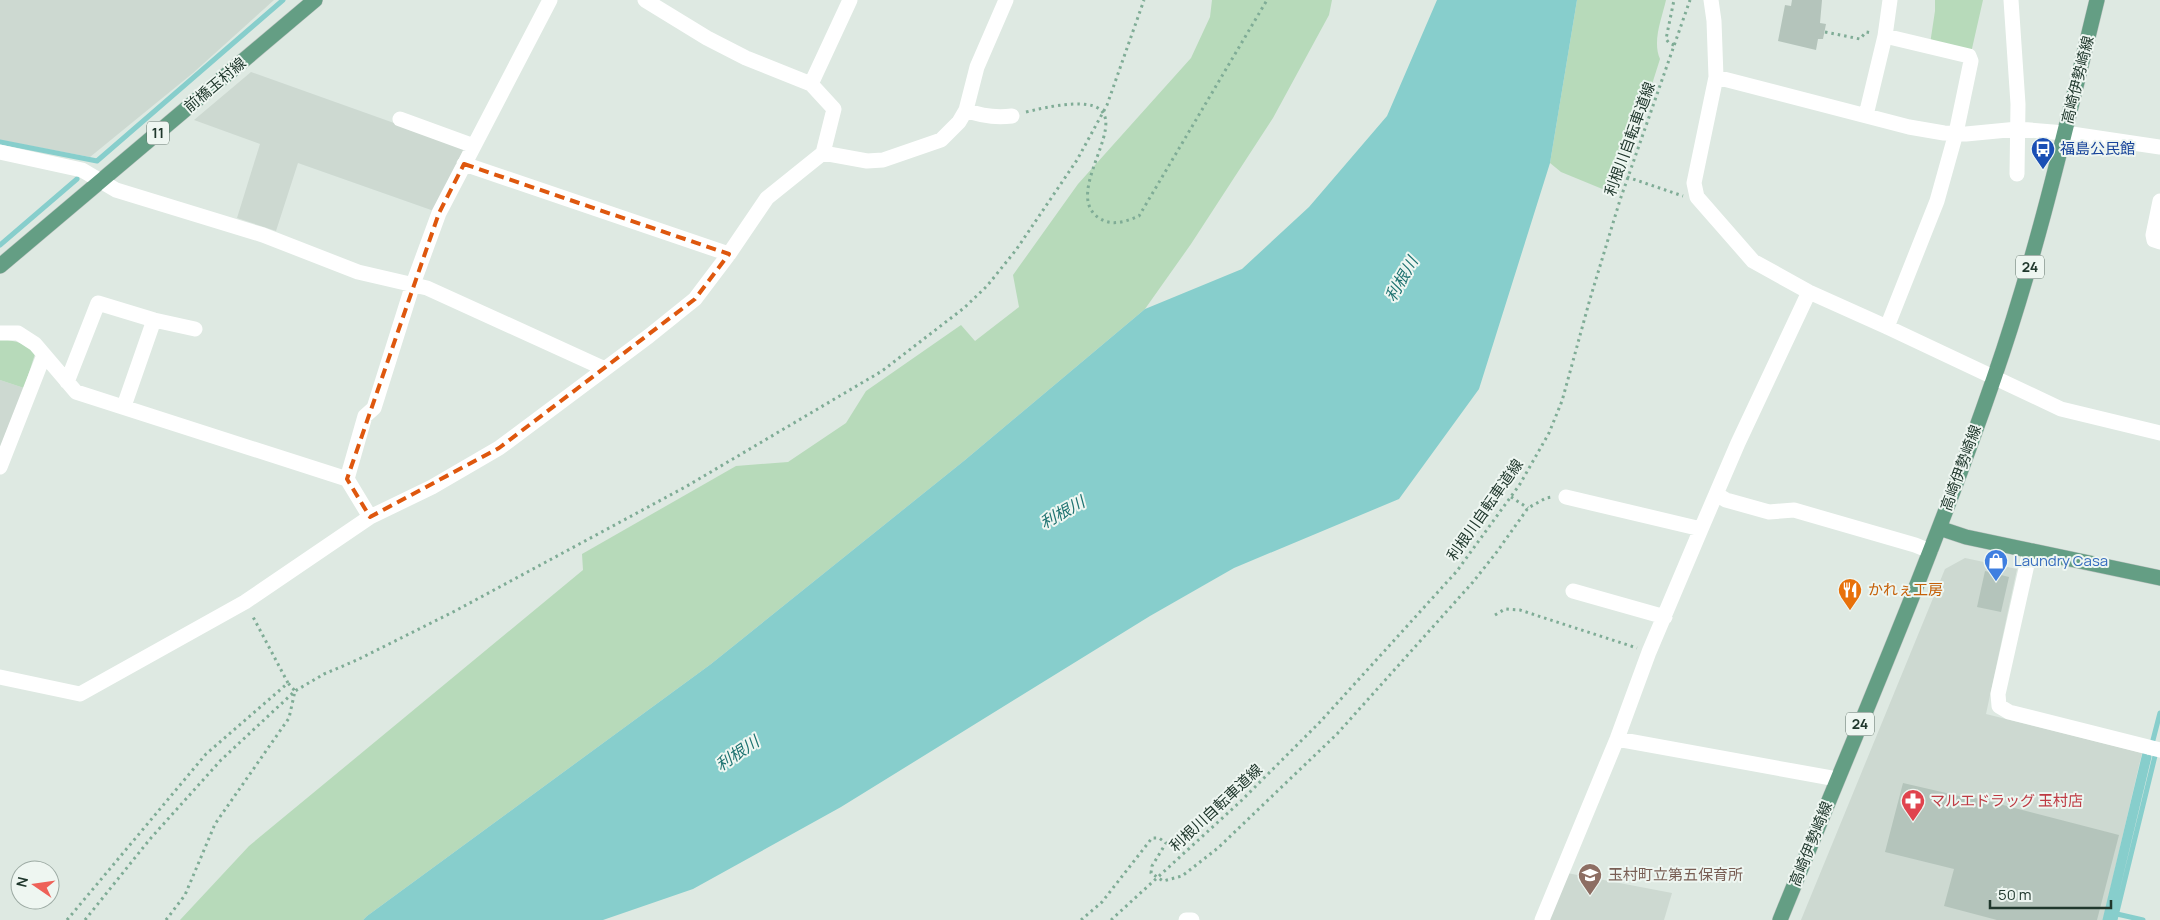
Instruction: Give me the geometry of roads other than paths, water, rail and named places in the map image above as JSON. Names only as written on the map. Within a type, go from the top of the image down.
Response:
[{"type":"main road","name":"前橋玉村線","points":[[0,266],[316,0]]},
{"type":"main road","name":"高崎伊勢崎線","points":[[1780,920],[1930,551],[1994,378],[2032,262],[2098,0]]},
{"type":"main road","points":[[1939,528],[1966,537],[2160,578]]},
{"type":"street","points":[[347,480],[366,416],[374,408],[413,284],[439,213],[550,0]]},
{"type":"street","points":[[0,677],[80,694],[245,602],[370,516],[432,487],[499,448],[695,299],[729,254],[767,198],[823,152],[834,109],[811,84],[746,58],[644,0]]},
{"type":"street","points":[[811,84],[850,0]]},
{"type":"street","points":[[823,152],[867,161],[882,160],[941,140],[959,122],[966,110],[978,67],[1006,0]]},
{"type":"street","points":[[1711,0],[1714,21],[1716,77],[1694,183],[1698,197],[1753,261],[1809,292],[2061,409],[2160,433]]},
{"type":"street","points":[[1866,115],[1885,36],[1890,0]]},
{"type":"street","points":[[2011,0],[2016,51],[2017,174]]},
{"type":"street","points":[[1885,36],[1968,56],[1971,61],[1956,133],[1937,201],[1887,327]]},
{"type":"street","points":[[1716,77],[1910,127],[1956,133],[2018,129],[2065,133],[2160,147]]},
{"type":"street","points":[[966,110],[1000,118],[1012,116]]},
{"type":"street","points":[[400,119],[474,146]]},
{"type":"street","points":[[0,152],[82,170],[116,190],[263,235],[358,272],[427,288],[604,369]]},
{"type":"street","points":[[464,164],[729,254]]},
{"type":"street","points":[[2160,201],[2153,235],[2154,240],[2160,242]]},
{"type":"street","points":[[1542,920],[1701,529],[1759,397],[1809,292]]},
{"type":"street","points":[[68,382],[98,303],[195,330]]},
{"type":"street","points":[[124,406],[154,320]]},
{"type":"street","points":[[0,333],[18,332],[35,344],[76,392],[124,406],[347,480],[370,516]]},
{"type":"street","points":[[0,467],[44,355]]},
{"type":"street","points":[[1716,494],[1726,500],[1770,512],[1794,510],[1930,551]]},
{"type":"street","points":[[1566,497],[1701,529]]},
{"type":"street","points":[[2030,551],[1998,694],[1999,706],[2009,712],[2160,750]]},
{"type":"street","points":[[1573,591],[1665,617]]},
{"type":"street","points":[[1617,738],[1837,779]]},
{"type":"street","points":[[1186,920],[1192,920]]},
{"type":"water","name":"利根川","points":[[1437,0],[1577,0],[1550,163],[1479,389],[1399,499],[1234,568],[1150,616],[841,807],[693,889],[603,920],[363,920],[711,664],[965,460],[1145,309],[1242,269],[1309,207],[1387,116]]},
{"type":"waterway","points":[[0,142],[97,161],[283,0]]},
{"type":"waterway","points":[[0,245],[77,179]]},
{"type":"waterway","points":[[2153,740],[2160,713]]},
{"type":"waterway","points":[[2105,920],[2145,753]]},
{"type":"waterway","points":[[2115,920],[2155,756]]},
{"type":"waterway","points":[[2110,920],[2149,757]]},
{"type":"waterway","points":[[2117,914],[2143,920]]},
{"type":"place","name":"福島公民館","points":[[2043,170]]},
{"type":"place","name":"Laundry Casa","points":[[1996,582]]},
{"type":"place","name":"かれぇ工房","points":[[1850,611]]},
{"type":"place","name":"マルエドラッグ 玉村店","points":[[1913,822]]},
{"type":"place","name":"玉村町立第五保育所","points":[[1590,896]]}]
